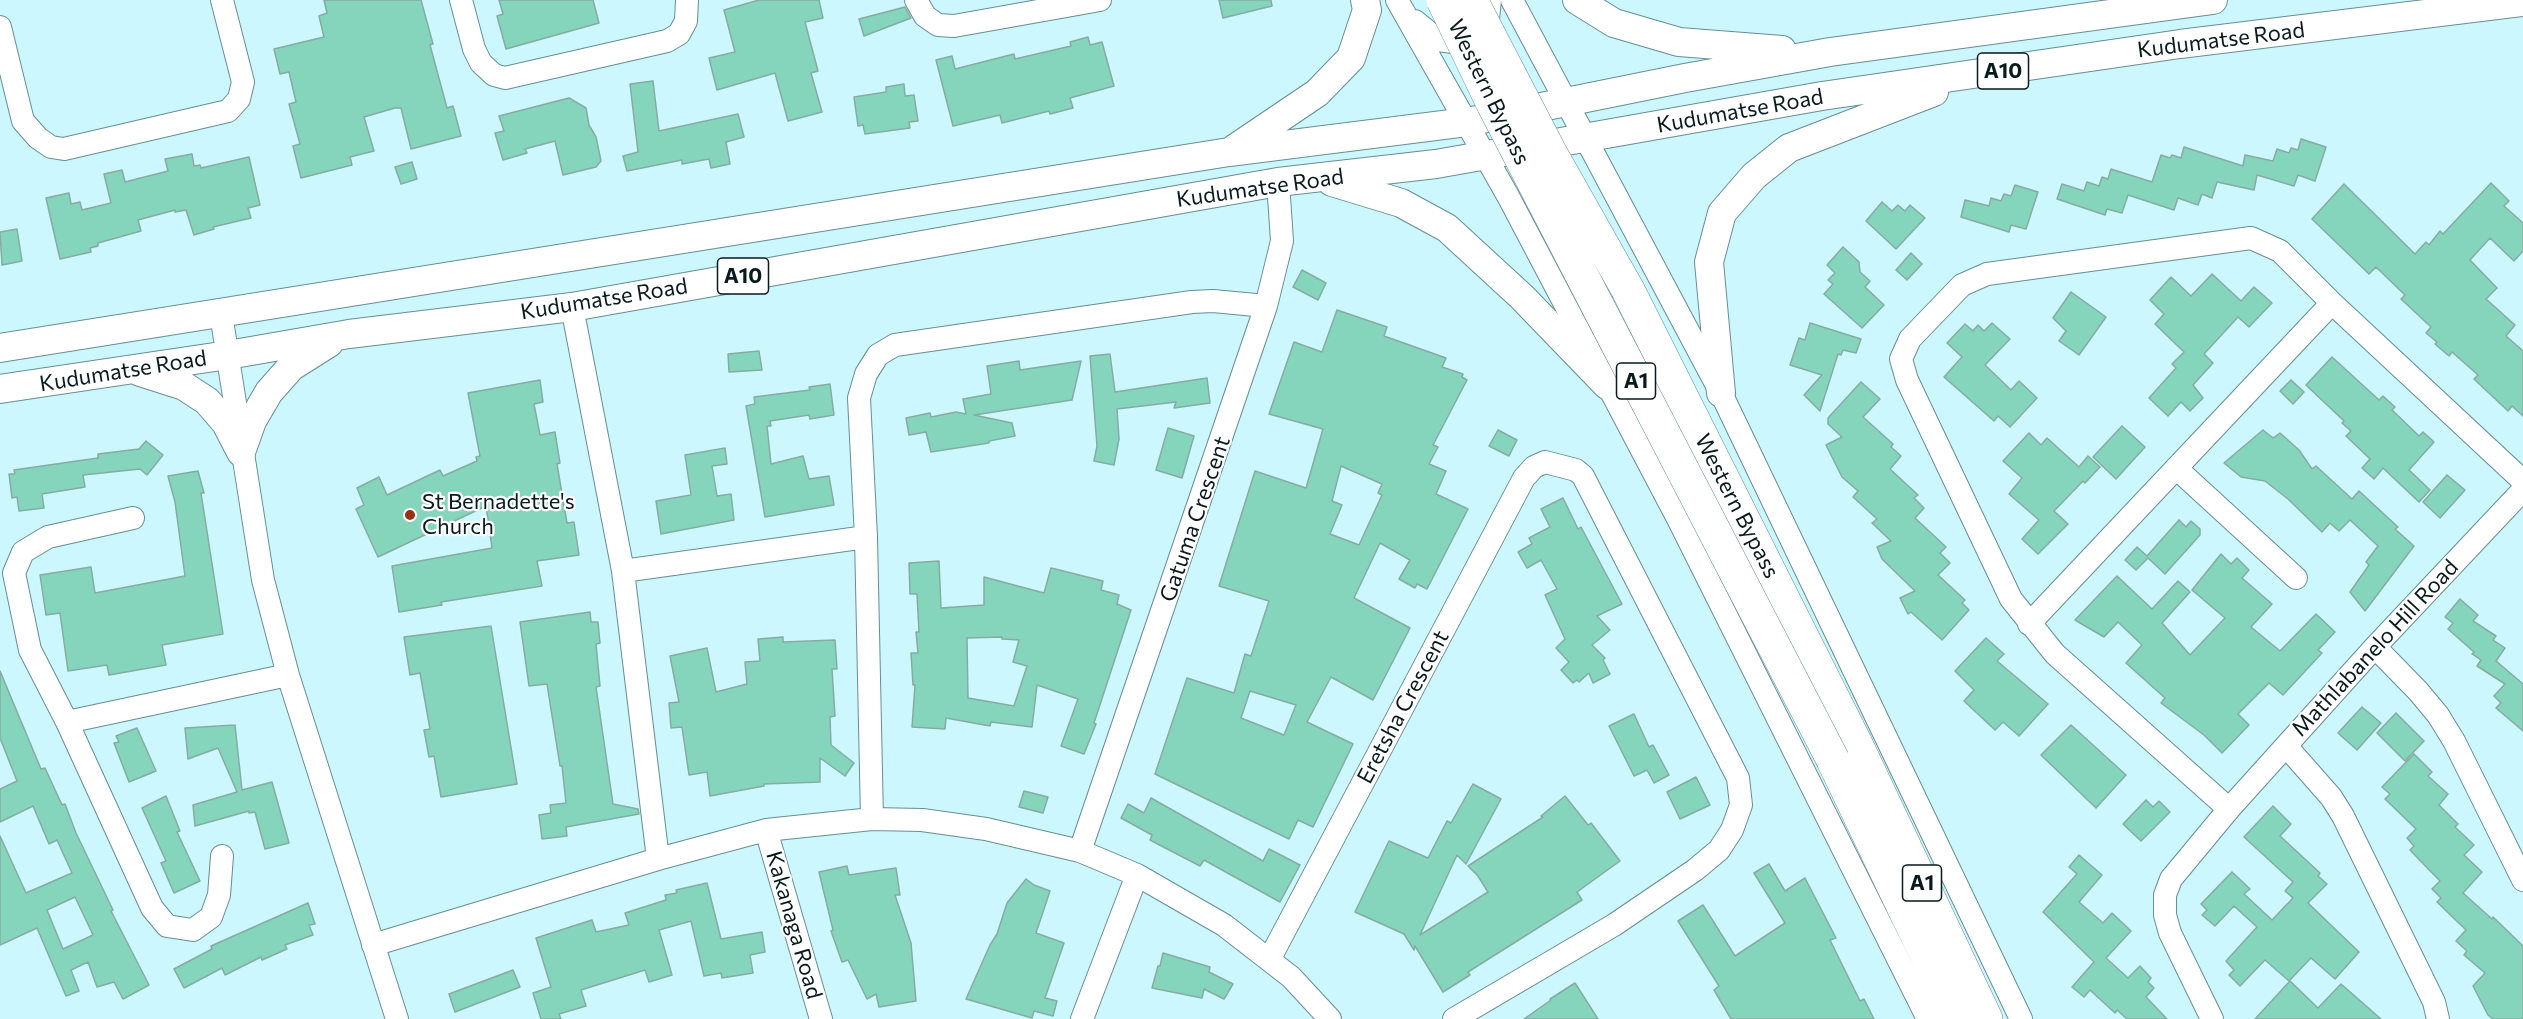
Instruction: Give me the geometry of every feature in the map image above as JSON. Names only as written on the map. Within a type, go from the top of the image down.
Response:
[{"type":"highway","name":"Western Bypass","points":[[1443,0],[1492,104],[1833,760],[1957,1019]]},
{"type":"highway","name":"Western Bypass","points":[[1472,0],[1550,152],[1628,290],[1858,748],[1986,1019]]},
{"type":"main road","points":[[1230,152],[1317,93],[1351,58],[1367,10],[1365,0]]},
{"type":"main road","points":[[1577,0],[1614,23],[1679,42],[1830,52]]},
{"type":"main road","name":"Kudumatse Road","points":[[0,348],[1230,152],[1467,122],[1685,78],[1830,52],[2213,0]]},
{"type":"main road","name":"Kudumatse Road","points":[[0,389],[228,355],[349,334],[572,307],[1278,182],[1485,156],[1822,96],[2180,44],[2523,2]]},
{"type":"main road","points":[[1721,393],[1709,262],[1722,213],[1754,176],[1789,148],[1984,74]]},
{"type":"main road","points":[[1314,177],[1401,203],[1447,228],[1522,297],[1607,385]]},
{"type":"main road","points":[[241,452],[252,421],[269,392],[291,368],[318,348],[349,334]]},
{"type":"main road","points":[[129,369],[155,375],[184,386],[207,401],[226,423],[241,452]]},
{"type":"street","points":[[0,27],[23,121],[38,138],[51,147],[64,149],[228,111],[239,99],[243,82],[222,0]]},
{"type":"street","points":[[461,0],[474,49],[481,63],[494,75],[505,78],[667,41],[679,33],[686,10]]},
{"type":"street","points":[[916,0],[926,16],[938,25],[954,26],[1100,0]]},
{"type":"street","points":[[1400,6],[1438,40],[1453,42],[1471,35],[1488,19],[1490,0]]},
{"type":"street","points":[[1512,0],[1721,393],[2021,1019]]},
{"type":"street","points":[[1400,6],[1467,122],[1678,519],[1928,1019]]},
{"type":"street","name":"Gatuma Crescent","points":[[1080,851],[1266,306],[1281,241],[1278,182]]},
{"type":"street","points":[[1543,264],[1542,245],[1551,227],[1575,210],[1601,210],[1633,230]]},
{"type":"street","points":[[2229,808],[2055,654],[2011,599],[1907,380],[1901,359],[1910,339],[1962,285],[1987,274],[2251,238],[2280,251],[2331,303],[2523,481]]},
{"type":"street","points":[[872,819],[866,537],[859,398],[866,374],[878,355],[895,345],[1192,302],[1213,301],[1266,306]]},
{"type":"street","points":[[2029,624],[2331,303]]},
{"type":"street","points":[[572,307],[623,571],[658,859]]},
{"type":"street","points":[[220,314],[263,580],[288,675],[397,1019]]},
{"type":"street","name":"Eretsha Crescent","points":[[1269,960],[1524,478],[1534,467],[1545,462],[1576,470],[1583,476],[1733,767],[1738,778],[1741,805],[1732,830],[1719,850],[1695,870],[1614,924],[1454,1019]]},
{"type":"street","points":[[2176,468],[2296,578]]},
{"type":"street","name":"Mathlabanelo Hill Road","points":[[2212,1019],[2170,933],[2165,915],[2165,895],[2170,879],[2229,808],[2375,647],[2523,490]]},
{"type":"street","points":[[133,518],[48,537],[23,552],[14,573],[30,650],[67,722],[152,908],[167,927],[193,930],[211,917],[219,895],[222,856]]},
{"type":"street","points":[[623,571],[866,537]]},
{"type":"street","points":[[2375,647],[2438,715],[2454,741],[2523,880]]},
{"type":"street","points":[[67,722],[288,675]]},
{"type":"street","points":[[2286,746],[2331,798],[2343,816],[2434,1002],[2438,1019]]},
{"type":"street","points":[[373,945],[658,859],[766,830],[872,819],[922,820],[986,829],[1080,851],[1137,875],[1224,925],[1291,977],[1330,1019]]},
{"type":"street","name":"Kakanaga Road","points":[[766,830],[821,1019]]},
{"type":"street","points":[[1082,1019],[1137,875]]},
{"type":"building","points":[[324,0],[421,0],[447,108],[453,106],[461,136],[411,149],[401,108],[395,108],[364,117],[374,151],[350,157],[352,165],[301,178],[293,146],[300,144],[289,104],[296,102],[289,72],[280,74],[274,49],[324,37],[319,16],[327,13]]},
{"type":"building","points":[[499,0],[593,0],[599,23],[506,49],[497,16],[503,14]]},
{"type":"building","points":[[759,0],[819,0],[823,18],[805,22],[818,71],[811,73],[822,112],[788,121],[775,73],[717,90],[709,58],[735,52],[724,10]]},
{"type":"building","points":[[1219,0],[1271,0],[1272,6],[1223,18]]},
{"type":"building","points":[[905,7],[911,18],[864,36],[859,19]]},
{"type":"building","points":[[1088,37],[1090,45],[1102,42],[1114,86],[1070,98],[1073,108],[1050,114],[1049,111],[1002,123],[1000,115],[953,126],[936,60],[952,56],[955,69],[1014,54],[1015,59],[1071,46],[1070,42]]},
{"type":"building","points":[[653,81],[659,131],[738,114],[744,137],[726,142],[730,164],[711,168],[709,159],[682,164],[682,160],[627,171],[623,156],[638,152],[630,84]]},
{"type":"building","points":[[904,84],[905,96],[914,95],[918,121],[909,122],[910,128],[865,134],[863,125],[858,126],[854,97],[886,92],[886,87]]},
{"type":"building","points":[[569,98],[586,108],[601,161],[596,167],[563,175],[555,141],[525,149],[527,153],[503,160],[495,133],[504,131],[499,116]]},
{"type":"building","points":[[2301,139],[2326,147],[2315,181],[2298,175],[2294,186],[2257,175],[2254,190],[2217,182],[2212,198],[2202,194],[2198,205],[2178,198],[2174,210],[2128,195],[2122,213],[2107,209],[2105,215],[2057,199],[2062,184],[2084,191],[2087,182],[2099,186],[2102,177],[2108,179],[2111,169],[2152,182],[2161,155],[2181,158],[2184,147],[2243,166],[2245,155],[2273,161],[2277,149],[2289,153],[2291,148],[2298,150]]},
{"type":"building","points":[[192,154],[194,166],[200,165],[201,168],[249,157],[260,205],[248,208],[251,218],[213,227],[214,229],[194,235],[186,210],[175,212],[175,210],[138,220],[141,231],[98,243],[98,246],[90,248],[91,252],[60,259],[46,198],[69,193],[71,204],[80,202],[82,210],[111,203],[104,174],[122,170],[125,182],[168,171],[165,159]]},
{"type":"building","points":[[412,162],[417,179],[401,184],[395,167]]},
{"type":"building","points":[[2491,183],[2509,201],[2504,206],[2523,223],[2523,251],[2514,261],[2490,238],[2470,260],[2497,288],[2486,299],[2515,325],[2506,336],[2523,351],[2523,416],[2512,406],[2508,411],[2474,379],[2478,375],[2452,352],[2449,356],[2435,344],[2437,342],[2426,333],[2431,327],[2401,299],[2405,295],[2376,267],[2369,274],[2312,219],[2344,184],[2415,254],[2426,242],[2429,245],[2440,231],[2443,234]]},
{"type":"building","points":[[2015,185],[2038,192],[2026,229],[2011,225],[2009,232],[1961,217],[1965,200],[1989,206],[1991,198],[2001,201],[2004,194],[2011,196]]},
{"type":"building","points":[[1882,202],[1892,211],[1898,205],[1905,211],[1910,205],[1925,218],[1896,249],[1866,221]]},
{"type":"building","points":[[17,229],[22,261],[2,265],[0,232]]},
{"type":"building","points":[[1843,247],[1859,262],[1860,272],[1870,281],[1865,287],[1884,305],[1862,328],[1824,294],[1833,284],[1828,280],[1835,273],[1827,265]]},
{"type":"building","points":[[1911,253],[1922,264],[1907,280],[1896,270]]},
{"type":"building","points":[[1302,270],[1326,283],[1318,300],[1293,287]]},
{"type":"building","points":[[2212,274],[2241,301],[2254,287],[2272,303],[2249,327],[2238,317],[2204,354],[2213,363],[2193,385],[2203,398],[2190,411],[2181,402],[2168,416],[2149,398],[2176,368],[2172,364],[2184,352],[2155,324],[2164,314],[2150,300],[2171,277],[2191,296]]},
{"type":"building","points":[[2071,292],[2106,317],[2079,355],[2059,341],[2066,331],[2053,318]]},
{"type":"building","points":[[1337,310],[1387,327],[1384,336],[1446,358],[1442,367],[1463,374],[1462,377],[1467,380],[1433,445],[1438,447],[1429,464],[1446,471],[1436,494],[1468,509],[1427,589],[1417,584],[1415,588],[1399,579],[1410,560],[1380,543],[1354,598],[1410,628],[1373,700],[1331,677],[1307,722],[1353,744],[1313,827],[1298,820],[1289,839],[1155,774],[1187,678],[1234,693],[1245,654],[1251,656],[1269,601],[1219,586],[1255,471],[1306,488],[1323,429],[1269,414],[1294,342],[1322,352]],"holes":[[[1341,466],[1382,484],[1378,493],[1382,495],[1359,545],[1330,534],[1342,505],[1332,501]],[[1250,691],[1296,705],[1284,735],[1241,718]]]},
{"type":"building","points":[[1810,323],[1861,339],[1856,353],[1843,350],[1841,355],[1838,354],[1820,411],[1804,395],[1822,375],[1790,365],[1799,338],[1805,340]]},
{"type":"building","points":[[1992,323],[2010,339],[1985,365],[2011,390],[2019,381],[2037,398],[2010,427],[1998,416],[1994,421],[1944,377],[1962,357],[1947,343],[1965,324],[1973,331],[1978,325],[1984,331]]},
{"type":"building","points":[[759,351],[762,370],[729,372],[728,354]]},
{"type":"building","points":[[1110,354],[1115,392],[1207,378],[1210,403],[1174,408],[1176,402],[1117,409],[1119,439],[1114,465],[1094,461],[1097,446],[1090,356]]},
{"type":"building","points":[[2332,357],[2379,400],[2383,396],[2395,407],[2392,410],[2419,436],[2423,432],[2434,442],[2409,470],[2430,490],[2419,502],[2383,468],[2374,479],[2362,468],[2370,459],[2346,436],[2351,431],[2342,423],[2344,421],[2306,385]]},
{"type":"building","points":[[1019,361],[1020,370],[1081,361],[1072,400],[974,415],[1012,423],[1015,436],[989,441],[989,443],[931,452],[926,432],[909,435],[906,418],[930,413],[931,417],[956,412],[966,414],[963,399],[991,394],[987,366]]},
{"type":"building","points":[[540,380],[543,402],[534,404],[540,435],[555,432],[560,463],[557,464],[567,523],[574,522],[579,555],[537,561],[542,586],[441,602],[442,605],[399,612],[392,566],[492,548],[486,506],[378,557],[356,509],[364,505],[357,488],[379,477],[387,495],[440,470],[443,476],[477,461],[476,457],[480,456],[468,393]]},
{"type":"building","points":[[2291,380],[2304,392],[2293,404],[2280,391]]},
{"type":"building","points":[[1861,382],[1880,399],[1863,417],[1893,444],[1891,447],[1901,456],[1890,469],[1918,495],[1914,498],[1924,508],[1915,518],[1946,547],[1940,553],[1950,563],[1938,575],[1965,600],[1962,603],[1969,610],[1942,640],[1911,612],[1908,614],[1900,598],[1915,591],[1882,559],[1877,547],[1891,541],[1872,523],[1877,519],[1853,497],[1858,491],[1842,477],[1826,445],[1842,437],[1828,424],[1828,418]]},
{"type":"building","points":[[830,384],[834,415],[810,419],[809,415],[770,421],[771,426],[767,426],[771,464],[803,456],[809,479],[829,476],[834,505],[765,517],[746,406],[755,404],[754,397],[810,390],[809,387]]},
{"type":"building","points":[[2122,426],[2145,447],[2116,479],[2093,457]]},
{"type":"building","points":[[1168,428],[1194,436],[1182,478],[1156,470]]},
{"type":"building","points":[[1498,430],[1517,440],[1509,456],[1489,446]]},
{"type":"building","points":[[2263,430],[2273,438],[2280,433],[2299,450],[2312,469],[2316,466],[2352,499],[2359,491],[2398,527],[2395,529],[2414,546],[2365,611],[2350,592],[2369,565],[2366,562],[2378,546],[2350,520],[2339,531],[2330,523],[2322,532],[2288,499],[2265,481],[2241,477],[2224,463]]},
{"type":"building","points":[[2029,433],[2041,445],[2047,438],[2079,467],[2088,456],[2100,467],[2054,511],[2068,524],[2038,554],[2022,539],[2039,520],[2009,494],[2022,478],[2003,461]]},
{"type":"building","points":[[146,441],[163,455],[147,475],[140,469],[83,475],[85,487],[42,494],[44,508],[19,511],[17,497],[12,498],[9,474],[15,474],[14,470],[98,458],[98,454],[139,449]]},
{"type":"building","points":[[725,448],[727,464],[712,466],[717,496],[731,494],[734,520],[661,534],[656,501],[691,495],[685,455]]},
{"type":"building","points":[[198,471],[204,493],[201,493],[223,634],[162,645],[166,665],[109,675],[107,665],[68,671],[60,613],[46,615],[40,575],[91,567],[95,593],[185,576],[175,502],[168,476]]},
{"type":"building","points":[[2447,475],[2465,490],[2440,518],[2423,502]]},
{"type":"building","points":[[1563,498],[1578,529],[1581,527],[1622,604],[1597,616],[1610,630],[1592,645],[1605,658],[1603,660],[1610,674],[1593,683],[1589,673],[1579,682],[1577,680],[1573,683],[1561,670],[1569,662],[1556,648],[1565,639],[1545,595],[1557,589],[1541,560],[1527,568],[1518,552],[1532,544],[1529,538],[1550,527],[1541,509]]},
{"type":"building","points":[[2179,520],[2186,527],[2191,521],[2200,529],[2200,535],[2165,574],[2148,558],[2136,570],[2125,560],[2137,547],[2147,556]]},
{"type":"building","points":[[2221,554],[2231,564],[2237,558],[2249,570],[2242,578],[2272,604],[2251,627],[2280,651],[2316,614],[2335,632],[2318,650],[2322,653],[2283,695],[2269,683],[2238,714],[2249,725],[2222,753],[2204,735],[2161,703],[2165,698],[2126,663],[2142,645],[2118,622],[2104,637],[2075,620],[2117,576],[2152,609],[2178,581],[2190,592],[2162,623],[2190,655],[2225,618],[2192,590]]},
{"type":"building","points":[[939,561],[941,608],[984,605],[984,577],[1044,593],[1051,568],[1103,581],[1101,590],[1119,595],[1117,604],[1131,610],[1094,723],[1096,724],[1084,754],[1061,746],[1078,699],[1037,685],[1032,727],[991,722],[990,726],[946,718],[945,729],[912,727],[915,685],[913,685],[911,653],[918,653],[916,632],[919,632],[917,594],[910,594],[909,563]],"holes":[[[1002,637],[1002,639],[1019,640],[1013,662],[1027,666],[1014,706],[968,698],[967,638]]]},
{"type":"building","points":[[2460,599],[2478,615],[2473,621],[2496,636],[2493,640],[2505,648],[2496,661],[2523,684],[2523,731],[2496,708],[2501,703],[2494,696],[2505,684],[2477,666],[2481,660],[2448,629],[2453,623],[2445,617]]},
{"type":"building","points":[[590,612],[591,622],[598,622],[600,643],[596,644],[600,686],[596,687],[613,804],[638,809],[639,814],[566,827],[567,836],[542,839],[539,815],[551,813],[550,805],[566,803],[562,766],[560,766],[547,684],[529,686],[520,622]]},
{"type":"building","points":[[491,626],[517,784],[441,797],[434,756],[429,757],[424,730],[430,729],[420,673],[410,675],[404,637]]},
{"type":"building","points":[[783,637],[783,642],[835,640],[837,669],[832,669],[835,716],[830,717],[831,745],[854,763],[845,776],[820,758],[820,782],[764,784],[764,786],[710,796],[707,772],[689,775],[682,727],[671,728],[669,703],[679,702],[670,656],[707,648],[716,692],[747,684],[745,662],[760,661],[758,639]]},
{"type":"building","points":[[1986,638],[2004,654],[1997,661],[2048,704],[2019,736],[2003,722],[1995,730],[1964,701],[1974,690],[1955,671]]},
{"type":"building","points":[[0,671],[41,769],[45,768],[62,805],[65,804],[76,833],[113,910],[111,911],[149,985],[123,999],[114,982],[97,987],[88,962],[71,970],[79,991],[66,996],[37,928],[0,945],[0,836],[26,893],[72,873],[57,840],[49,844],[33,806],[0,822],[0,789],[17,781],[0,738]],"holes":[[[75,897],[93,935],[63,949],[47,910]]]},
{"type":"building","points":[[2362,707],[2381,723],[2357,750],[2338,733]]},
{"type":"building","points":[[2396,713],[2424,741],[2405,761],[2377,733]]},
{"type":"building","points":[[1634,714],[1649,747],[1653,745],[1669,775],[1654,783],[1647,770],[1634,776],[1609,726]]},
{"type":"building","points":[[235,725],[242,790],[272,782],[289,843],[265,849],[255,812],[249,813],[249,811],[195,826],[193,805],[237,792],[218,748],[188,759],[185,728]]},
{"type":"building","points":[[2071,725],[2126,775],[2096,808],[2041,755]]},
{"type":"building","points":[[137,728],[156,771],[129,782],[114,743],[119,742],[116,736]]},
{"type":"building","points":[[2414,754],[2432,772],[2428,776],[2448,794],[2439,805],[2458,824],[2455,827],[2474,845],[2464,855],[2482,872],[2463,893],[2492,919],[2493,917],[2523,946],[2523,1019],[2493,1019],[2488,1015],[2473,986],[2485,973],[2464,955],[2467,951],[2456,941],[2466,930],[2437,902],[2441,898],[2432,889],[2440,881],[2410,850],[2414,846],[2407,838],[2416,829],[2385,799],[2390,794],[2382,787]]},
{"type":"building","points":[[1696,777],[1710,805],[1680,819],[1667,792]]},
{"type":"building","points":[[1473,784],[1501,799],[1466,864],[1457,855],[1420,935],[1488,892],[1478,876],[1468,866],[1543,817],[1541,816],[1565,796],[1588,825],[1591,823],[1620,861],[1577,892],[1582,900],[1468,972],[1470,975],[1443,992],[1415,946],[1414,950],[1404,934],[1355,912],[1389,841],[1428,858],[1447,821],[1451,823]]},
{"type":"building","points":[[1024,791],[1048,797],[1043,813],[1019,807]]},
{"type":"building","points":[[166,796],[180,831],[177,832],[200,881],[174,893],[161,863],[166,861],[142,808]]},
{"type":"building","points":[[1151,798],[1263,861],[1269,849],[1300,865],[1280,902],[1204,860],[1200,866],[1150,840],[1152,835],[1121,818],[1128,804],[1144,813]]},
{"type":"building","points":[[2146,800],[2153,807],[2159,801],[2170,812],[2141,841],[2123,824]]},
{"type":"building","points":[[2273,806],[2291,824],[2280,836],[2320,873],[2318,876],[2327,884],[2308,903],[2359,952],[2335,979],[2311,958],[2289,981],[2265,960],[2240,986],[2229,975],[2234,970],[2226,961],[2257,927],[2234,906],[2215,926],[2202,915],[2207,910],[2201,904],[2232,872],[2250,889],[2244,894],[2272,920],[2293,898],[2285,891],[2293,882],[2244,837]]},
{"type":"building","points":[[2079,855],[2102,875],[2079,902],[2103,923],[2112,913],[2131,931],[2106,958],[2128,978],[2140,966],[2151,978],[2148,982],[2154,988],[2146,997],[2167,1019],[2127,1019],[2117,1010],[2115,1013],[2090,990],[2084,997],[2072,987],[2094,962],[2043,912],[2077,874],[2069,867]]},
{"type":"building","points":[[1769,864],[1785,891],[1805,878],[1836,938],[1830,940],[1860,1001],[1864,999],[1874,1019],[1731,1019],[1714,990],[1719,986],[1678,921],[1703,905],[1735,956],[1785,923],[1754,873]]},
{"type":"building","points":[[847,866],[849,875],[896,868],[900,895],[895,895],[911,943],[916,1001],[879,1007],[876,994],[867,999],[848,960],[842,962],[831,931],[833,930],[819,872]]},
{"type":"building","points":[[1026,879],[1050,891],[1036,933],[1064,943],[1045,998],[1057,1001],[1053,1016],[1034,1011],[1032,1018],[966,999],[997,934],[1007,903]]},
{"type":"building","points":[[707,883],[721,939],[762,932],[765,952],[750,955],[753,973],[722,978],[721,973],[704,976],[691,921],[659,930],[672,975],[649,982],[645,970],[581,990],[586,1006],[559,1014],[561,1019],[541,1019],[533,993],[551,987],[536,938],[592,920],[596,932],[629,925],[625,913],[666,900],[665,895],[677,893],[676,890]]},
{"type":"building","points":[[308,903],[315,924],[309,925],[313,935],[285,945],[287,949],[262,960],[261,957],[225,975],[222,968],[184,988],[174,969],[212,949],[211,946]]},
{"type":"building","points":[[1163,953],[1210,967],[1209,972],[1233,984],[1224,999],[1204,989],[1202,998],[1152,988]]},
{"type":"building","points":[[513,970],[520,987],[455,1012],[449,994]]},
{"type":"building","points":[[2290,981],[2318,1008],[2341,984],[2381,1019],[2255,1019]]},
{"type":"building","points":[[1575,983],[1598,1019],[1524,1019],[1550,999]]},
{"type":"place","name":"St Bernadette's Church","points":[[410,515]]}]
